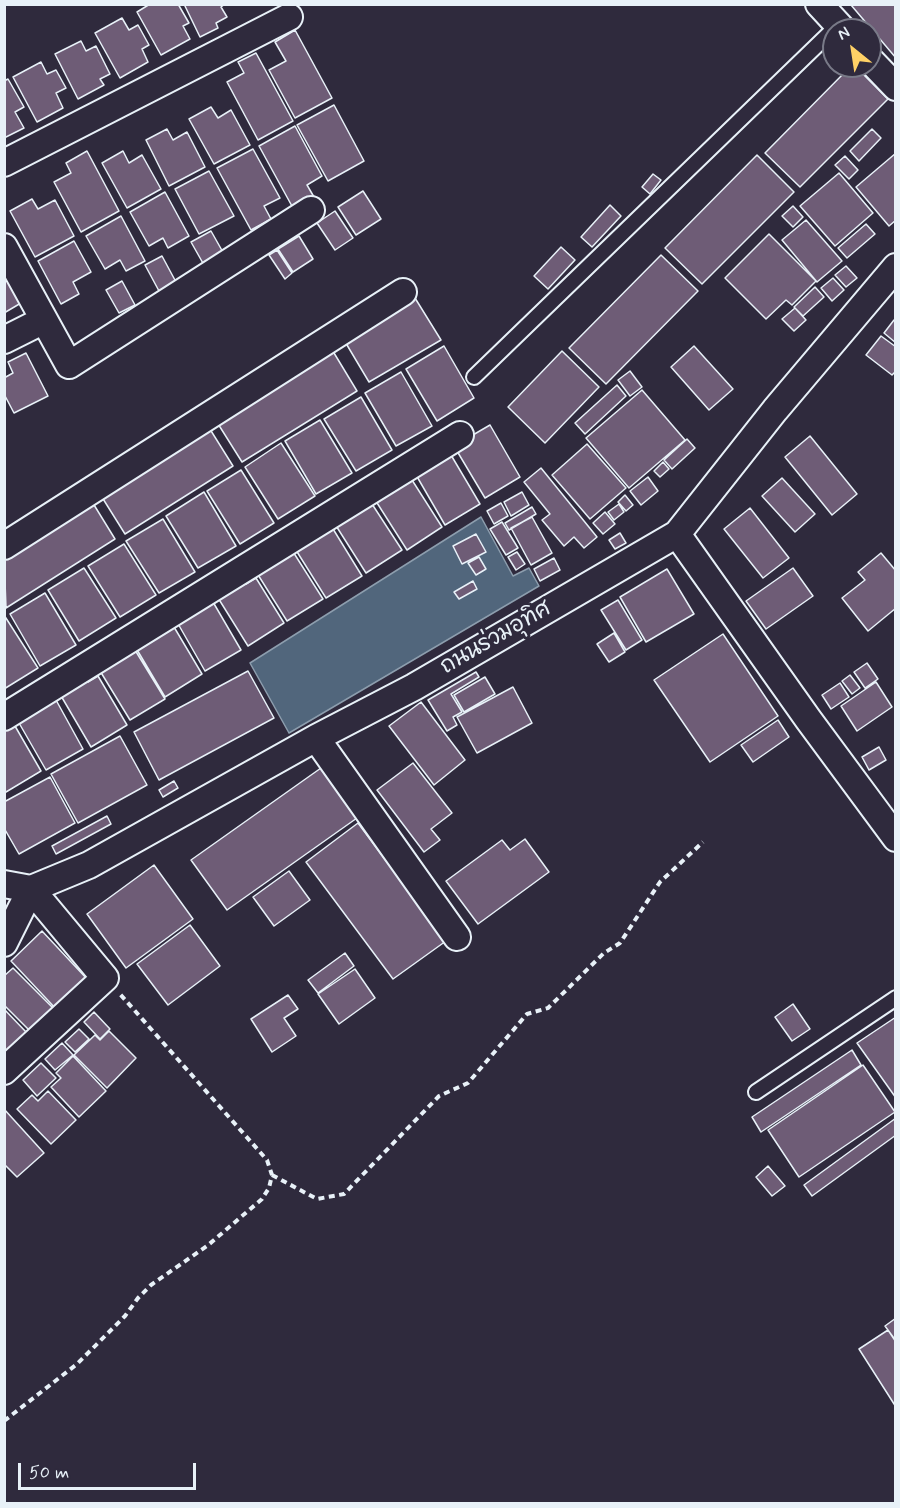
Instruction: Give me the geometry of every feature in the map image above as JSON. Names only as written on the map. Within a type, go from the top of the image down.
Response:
[{"type":"street","points":[[819,4],[832,18]]},
{"type":"street","points":[[4,163],[289,17]]},
{"type":"street","points":[[882,72],[896,87]]},
{"type":"street","points":[[4,247],[69,365],[311,210]]},
{"type":"street","name":"ถนนร่วมอุทิศ","points":[[31,890],[89,865],[316,738],[414,687],[677,534],[775,410],[892,277]]},
{"type":"street","points":[[4,546],[403,292]]},
{"type":"street","points":[[4,340],[45,320]]},
{"type":"street","points":[[4,717],[460,435]]},
{"type":"street","points":[[677,534],[808,719],[896,838]]},
{"type":"street","points":[[316,738],[457,937]]},
{"type":"street","points":[[4,884],[31,890],[105,978],[4,1071]]},
{"type":"street","points":[[4,943],[31,890]]},
{"type":"lane","points":[[474,377],[822,44]]},
{"type":"lane","points":[[756,1092],[896,998]]},
{"type":"path","points":[[272,1175],[316,1199],[344,1194],[439,1096],[468,1083],[526,1014],[548,1008],[604,953],[620,943],[660,882],[703,842]]},
{"type":"path","points":[[4,1421],[77,1364],[125,1316],[151,1285],[207,1246],[262,1199],[269,1188],[272,1175],[267,1161],[105,978]]},
{"type":"water","points":[[481,517],[513,576],[529,568],[539,586],[289,733],[250,663]]},
{"type":"building","points":[[150,4],[178,4],[189,23],[183,26],[190,39],[161,55],[137,12]]},
{"type":"building","points":[[184,4],[225,4],[221,7],[227,17],[216,23],[218,28],[200,37]]},
{"type":"building","points":[[896,4],[896,58],[882,42],[882,18],[862,18],[851,5]]},
{"type":"building","points":[[122,18],[129,30],[138,25],[149,45],[142,49],[148,62],[120,78],[95,33]]},
{"type":"building","points":[[295,30],[332,98],[295,118],[269,70],[286,61],[275,42]]},
{"type":"building","points":[[81,41],[86,51],[96,46],[110,74],[100,79],[104,85],[78,99],[55,54]]},
{"type":"building","points":[[256,53],[293,121],[258,140],[227,82],[244,73],[238,62]]},
{"type":"building","points":[[41,62],[47,74],[56,70],[66,88],[56,93],[63,108],[37,122],[13,77]]},
{"type":"building","points":[[839,78],[867,78],[888,99],[800,187],[765,153]]},
{"type":"building","points":[[8,79],[24,107],[15,112],[24,128],[4,138],[4,81]]},
{"type":"building","points":[[334,105],[364,161],[328,181],[297,125]]},
{"type":"building","points":[[211,107],[218,118],[231,110],[250,145],[214,164],[189,119]]},
{"type":"building","points":[[295,126],[322,176],[307,185],[314,197],[293,208],[259,146]]},
{"type":"building","points":[[167,129],[173,140],[187,132],[205,167],[169,186],[146,140]]},
{"type":"building","points":[[872,129],[881,138],[859,161],[850,151]]},
{"type":"building","points":[[253,149],[280,198],[264,206],[271,219],[251,230],[217,168]]},
{"type":"building","points":[[87,151],[119,211],[81,232],[54,182],[71,173],[66,163]]},
{"type":"building","points":[[123,151],[129,163],[142,155],[161,189],[127,208],[102,163]]},
{"type":"building","points":[[896,153],[896,220],[889,226],[856,187]]},
{"type":"building","points":[[757,155],[794,192],[702,284],[665,248]]},
{"type":"building","points":[[845,156],[858,170],[849,179],[835,165]]},
{"type":"building","points":[[209,171],[234,216],[199,234],[175,189]]},
{"type":"building","points":[[839,173],[873,213],[835,246],[800,206]]},
{"type":"building","points":[[653,174],[661,180],[650,194],[642,187]]},
{"type":"building","points":[[363,191],[381,219],[356,235],[338,207]]},
{"type":"building","points":[[165,192],[189,236],[168,248],[163,238],[149,246],[130,212]]},
{"type":"building","points":[[32,199],[38,209],[55,200],[74,236],[35,257],[10,211]]},
{"type":"building","points":[[610,205],[621,216],[592,247],[581,237]]},
{"type":"building","points":[[793,206],[803,217],[793,227],[782,216]]},
{"type":"building","points":[[335,211],[353,238],[335,250],[317,223]]},
{"type":"building","points":[[121,216],[145,261],[126,271],[120,260],[105,269],[86,236]]},
{"type":"building","points":[[806,220],[842,261],[817,282],[782,240]]},
{"type":"building","points":[[866,224],[875,234],[847,258],[838,248]]},
{"type":"building","points":[[211,231],[224,254],[204,265],[191,242]]},
{"type":"building","points":[[769,234],[816,281],[792,305],[786,300],[766,319],[725,278]]},
{"type":"building","points":[[299,236],[313,259],[293,272],[278,249]]},
{"type":"building","points":[[74,241],[91,272],[73,282],[79,294],[61,304],[38,261]]},
{"type":"building","points":[[561,247],[575,260],[548,289],[534,276]]},
{"type":"building","points":[[277,250],[292,273],[285,279],[269,255]]},
{"type":"building","points":[[661,255],[698,291],[606,384],[569,348]]},
{"type":"building","points":[[162,256],[176,282],[159,291],[145,265]]},
{"type":"building","points":[[846,266],[857,278],[846,287],[835,275]]},
{"type":"building","points":[[4,272],[21,303],[4,313]]},
{"type":"building","points":[[833,278],[844,290],[832,301],[821,288]]},
{"type":"building","points":[[122,281],[135,305],[119,313],[106,290]]},
{"type":"building","points":[[815,287],[824,297],[803,316],[794,307]]},
{"type":"building","points":[[415,298],[441,340],[369,382],[344,340]]},
{"type":"building","points":[[795,308],[806,320],[794,331],[782,319]]},
{"type":"building","points":[[894,320],[896,321],[896,343],[884,333]]},
{"type":"building","points":[[881,336],[896,347],[896,371],[892,375],[866,355]]},
{"type":"building","points":[[444,346],[474,398],[437,421],[406,369]]},
{"type":"building","points":[[694,346],[733,389],[709,410],[671,367]]},
{"type":"building","points":[[331,348],[357,391],[242,462],[215,419]]},
{"type":"building","points":[[562,351],[599,387],[545,443],[508,407]]},
{"type":"building","points":[[26,353],[48,396],[14,413],[4,394],[4,378],[13,373],[8,362]]},
{"type":"building","points":[[630,371],[642,387],[630,396],[618,380]]},
{"type":"building","points":[[401,372],[432,426],[396,446],[365,393]]},
{"type":"building","points":[[617,385],[626,396],[585,434],[575,423]]},
{"type":"building","points":[[642,390],[685,440],[629,488],[586,438]]},
{"type":"building","points":[[361,397],[392,450],[356,471],[324,419]]},
{"type":"building","points":[[320,420],[352,473],[316,494],[285,441]]},
{"type":"building","points":[[490,425],[520,477],[485,498],[454,446]]},
{"type":"building","points":[[208,426],[233,466],[125,534],[100,494]]},
{"type":"building","points":[[810,436],[857,494],[832,515],[785,457]]},
{"type":"building","points":[[687,439],[695,448],[672,469],[664,460]]},
{"type":"building","points":[[281,443],[315,496],[278,519],[245,467]]},
{"type":"building","points":[[587,444],[626,488],[590,519],[552,475]]},
{"type":"building","points":[[451,455],[480,504],[445,525],[412,468]]},
{"type":"building","points":[[663,462],[669,469],[660,477],[654,471]]},
{"type":"building","points":[[541,468],[597,537],[584,548],[574,537],[564,546],[542,520],[550,514],[524,482]]},
{"type":"building","points":[[241,470],[274,523],[240,544],[207,491]]},
{"type":"building","points":[[648,477],[658,491],[641,505],[630,491]]},
{"type":"building","points":[[782,478],[815,514],[795,532],[762,496]]},
{"type":"building","points":[[397,480],[401,487],[412,480],[442,527],[407,550],[372,495]]},
{"type":"building","points":[[204,492],[236,546],[198,568],[166,516]]},
{"type":"building","points":[[522,492],[529,505],[511,516],[504,502]]},
{"type":"building","points":[[625,495],[633,505],[626,511],[618,502]]},
{"type":"building","points":[[91,500],[115,539],[6,608],[4,555]]},
{"type":"building","points":[[501,503],[508,516],[494,524],[487,511]]},
{"type":"building","points":[[372,504],[402,550],[366,573],[333,521]]},
{"type":"building","points":[[619,504],[624,512],[614,520],[608,512]]},
{"type":"building","points":[[532,507],[536,514],[509,530],[505,523]]},
{"type":"building","points":[[750,508],[789,558],[763,578],[724,529]]},
{"type":"building","points":[[605,512],[615,524],[603,534],[593,523]]},
{"type":"building","points":[[532,517],[552,553],[531,565],[511,528]]},
{"type":"building","points":[[163,519],[195,572],[159,593],[126,541]]},
{"type":"building","points":[[502,522],[518,548],[506,555],[490,529]]},
{"type":"building","points":[[330,524],[362,576],[326,598],[294,547]]},
{"type":"building","points":[[620,533],[626,543],[615,549],[609,540]]},
{"type":"building","points":[[476,534],[486,552],[462,564],[453,546]]},
{"type":"building","points":[[124,544],[156,595],[120,617],[88,566]]},
{"type":"building","points":[[290,547],[323,599],[287,621],[255,570]]},
{"type":"building","points":[[517,552],[525,564],[516,570],[508,557]]},
{"type":"building","points":[[881,553],[896,571],[896,608],[868,631],[842,598],[865,580],[858,572]]},
{"type":"building","points":[[479,557],[486,569],[476,575],[468,563]]},
{"type":"building","points":[[554,558],[560,570],[540,581],[534,569]]},
{"type":"building","points":[[84,568],[116,618],[79,641],[48,590]]},
{"type":"building","points":[[793,568],[813,596],[766,629],[746,601]]},
{"type":"building","points":[[667,569],[694,614],[646,642],[620,597]]},
{"type":"building","points":[[242,576],[246,584],[256,578],[284,623],[248,646],[215,593]]},
{"type":"building","points":[[473,581],[477,589],[459,599],[454,592]]},
{"type":"building","points":[[45,593],[76,645],[40,666],[10,614]]},
{"type":"building","points":[[618,600],[642,640],[626,650],[601,610]]},
{"type":"building","points":[[213,602],[241,650],[205,671],[173,615]]},
{"type":"building","points":[[4,615],[38,668],[4,689]]},
{"type":"building","points":[[161,626],[165,633],[174,627],[202,674],[165,697],[133,643]]},
{"type":"building","points":[[614,633],[625,652],[609,662],[597,644]]},
{"type":"building","points":[[723,634],[778,716],[710,762],[654,680]]},
{"type":"building","points":[[135,650],[165,699],[130,720],[97,666]]},
{"type":"building","points":[[867,663],[878,679],[865,688],[854,672]]},
{"type":"building","points":[[248,671],[274,718],[159,780],[134,732]]},
{"type":"building","points":[[476,672],[479,677],[451,694],[462,712],[453,717],[457,725],[447,731],[428,700]]},
{"type":"building","points":[[84,673],[88,682],[98,676],[127,725],[91,747],[57,689]]},
{"type":"building","points":[[850,675],[860,688],[852,694],[842,681]]},
{"type":"building","points":[[485,677],[495,694],[464,712],[454,695]]},
{"type":"building","points":[[876,682],[892,707],[857,731],[841,706]]},
{"type":"building","points":[[840,683],[849,697],[831,709],[822,695]]},
{"type":"building","points":[[513,687],[532,723],[477,753],[457,717]]},
{"type":"building","points":[[56,700],[83,749],[46,770],[15,716]]},
{"type":"building","points":[[421,702],[465,760],[434,785],[389,726]]},
{"type":"building","points":[[778,720],[789,737],[753,762],[741,745]]},
{"type":"building","points":[[4,726],[7,730],[15,726],[41,771],[6,792],[4,789]]},
{"type":"building","points":[[120,736],[147,785],[78,823],[51,774]]},
{"type":"building","points":[[879,747],[886,760],[869,770],[862,757]]},
{"type":"building","points":[[413,763],[452,813],[431,829],[440,840],[424,852],[377,790]]},
{"type":"building","points":[[321,768],[357,818],[227,910],[191,860]]},
{"type":"building","points":[[50,777],[75,823],[19,854],[4,828],[4,802]]},
{"type":"building","points":[[174,781],[178,788],[163,797],[159,790]]},
{"type":"building","points":[[107,816],[111,824],[56,854],[52,846]]},
{"type":"building","points":[[358,823],[446,941],[393,979],[306,862]]},
{"type":"building","points":[[525,839],[549,872],[478,924],[446,881],[502,840],[510,850]]},
{"type":"building","points":[[154,865],[193,919],[126,968],[87,914]]},
{"type":"building","points":[[289,871],[310,900],[274,926],[253,897]]},
{"type":"building","points":[[190,925],[220,966],[168,1005],[137,964]]},
{"type":"building","points":[[42,931],[88,980],[57,1010],[11,961]]},
{"type":"building","points":[[345,953],[354,966],[318,993],[308,980]]},
{"type":"building","points":[[13,968],[55,1010],[32,1033],[4,1005],[4,976]]},
{"type":"building","points":[[355,969],[375,998],[339,1024],[318,994]]},
{"type":"building","points":[[288,995],[298,1009],[284,1018],[296,1036],[272,1052],[251,1019]]},
{"type":"building","points":[[793,1004],[810,1029],[792,1041],[775,1017]]},
{"type":"building","points":[[4,1009],[27,1033],[4,1053]]},
{"type":"building","points":[[94,1012],[110,1029],[100,1039],[84,1022]]},
{"type":"building","points":[[896,1017],[896,1098],[857,1043]]},
{"type":"building","points":[[79,1029],[89,1039],[75,1052],[65,1042]]},
{"type":"building","points":[[109,1031],[136,1058],[107,1088],[74,1055],[95,1035],[100,1040]]},
{"type":"building","points":[[62,1043],[73,1055],[55,1070],[45,1059]]},
{"type":"building","points":[[852,1050],[861,1065],[761,1132],[752,1117]]},
{"type":"building","points":[[73,1056],[106,1091],[79,1117],[51,1087],[61,1078],[56,1073]]},
{"type":"building","points":[[41,1063],[56,1078],[37,1096],[23,1080]]},
{"type":"building","points":[[863,1065],[895,1112],[799,1177],[768,1130]]},
{"type":"building","points":[[48,1091],[76,1120],[51,1144],[17,1109],[32,1095],[38,1101]]},
{"type":"building","points":[[4,1109],[44,1153],[17,1177],[4,1164]]},
{"type":"building","points":[[896,1118],[896,1135],[812,1196],[804,1185]]},
{"type":"building","points":[[768,1166],[785,1186],[772,1196],[756,1177]]},
{"type":"building","points":[[896,1318],[896,1341],[885,1326]]},
{"type":"building","points":[[888,1330],[896,1342],[896,1407],[859,1349]]}]
